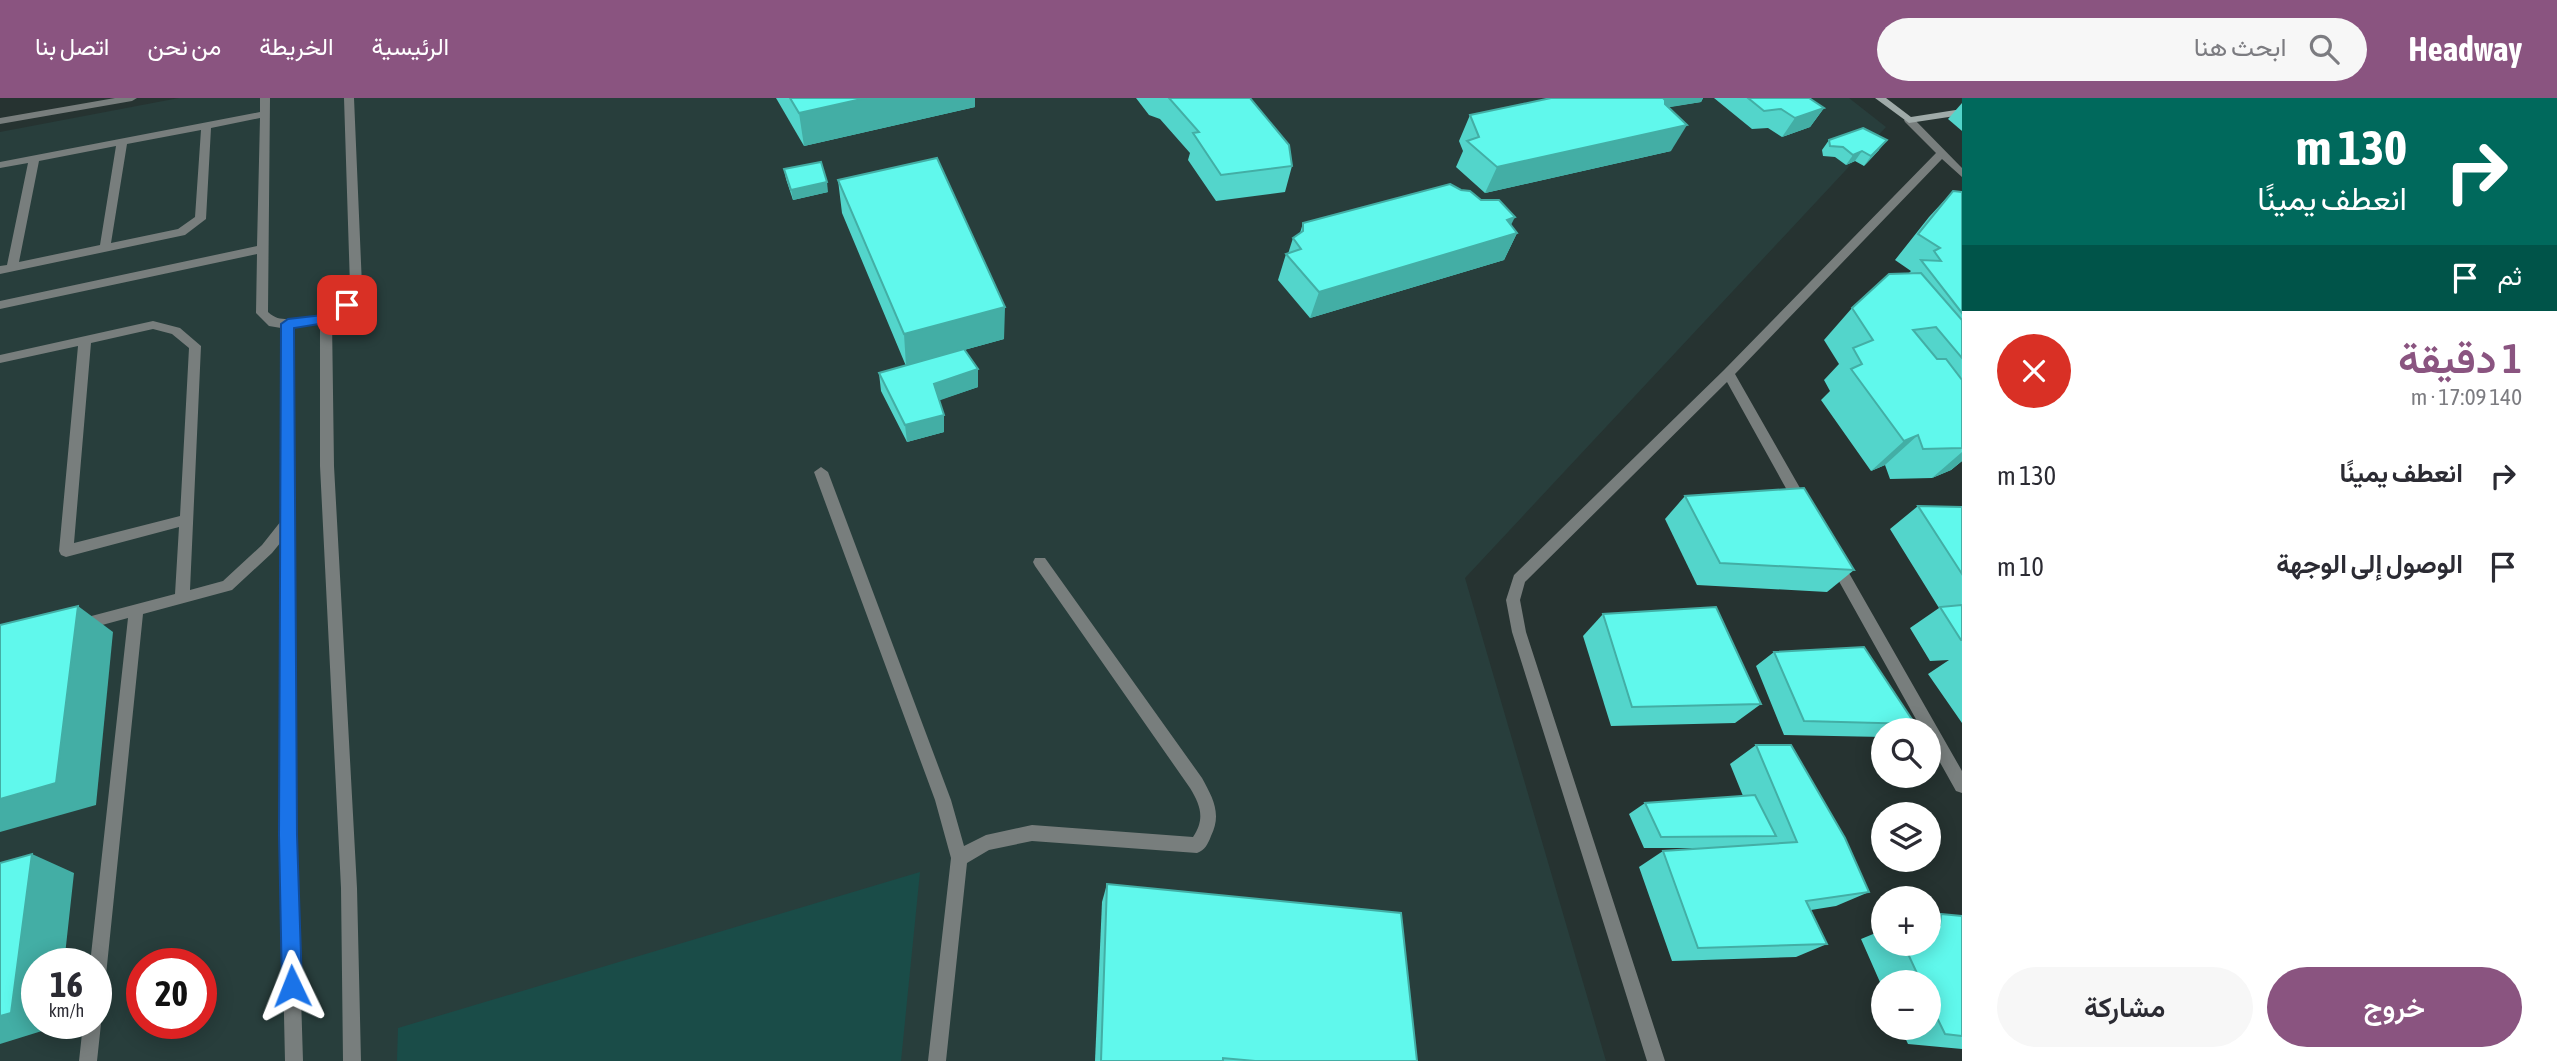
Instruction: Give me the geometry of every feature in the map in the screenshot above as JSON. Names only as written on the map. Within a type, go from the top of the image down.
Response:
[{"type":"street","points":[[0,121],[132,98]]},
{"type":"street","points":[[265,98],[262,313],[273,324],[326,319],[347,305],[356,286],[349,98]]},
{"type":"street","points":[[1880,98],[1909,120],[1962,174]]},
{"type":"street","points":[[1909,120],[1962,112]]},
{"type":"street","points":[[0,165],[265,114]]},
{"type":"street","points":[[34,159],[6,269],[181,232],[200,219],[206,126]]},
{"type":"street","points":[[105,248],[122,142]]},
{"type":"street","points":[[1656,1061],[1519,632],[1513,600],[1519,579],[1728,373],[1941,153]]},
{"type":"street","points":[[0,305],[262,249]]},
{"type":"street","points":[[326,319],[327,466],[349,888],[352,1061]]},
{"type":"street","points":[[288,324],[288,835],[294,1061]]},
{"type":"street","points":[[0,359],[153,325],[176,331],[195,346],[182,599]]},
{"type":"street","points":[[85,340],[66,551],[186,520]]},
{"type":"street","points":[[1728,373],[1808,514]]},
{"type":"street","points":[[821,472],[943,800],[959,858],[937,1061]]},
{"type":"street","points":[[61,629],[227,586],[267,549],[288,522]]},
{"type":"street","points":[[1828,550],[1962,786]]},
{"type":"street","points":[[959,858],[986,843],[1032,833],[1197,845],[1209,829],[1210,808],[1196,783],[1040,562]]},
{"type":"street","points":[[100,948],[136,611]]},
{"type":"street","points":[[88,1061],[90,1039]]},
{"type":"shaded area","points":[[179,98],[1849,98],[1886,127],[1465,578],[1606,1061],[0,1061],[0,132]]},
{"type":"shaded area","points":[[920,872],[901,1061],[397,1061],[398,1028]]},
{"type":"building","points":[[790,98],[866,98],[799,113]]},
{"type":"building","points":[[1169,98],[1250,98],[1289,145],[1292,166],[1221,175],[1193,133],[1199,132]]},
{"type":"building","points":[[1551,98],[1663,98],[1665,104],[1687,125],[1497,167],[1467,141],[1479,137],[1470,115]]},
{"type":"building","points":[[1748,98],[1809,98],[1824,108],[1795,118],[1781,109],[1764,111]]},
{"type":"building","points":[[1863,128],[1887,140],[1871,156],[1862,151],[1853,155],[1843,147],[1830,146],[1829,140]]},
{"type":"building","points":[[937,158],[1005,307],[904,334],[838,180]]},
{"type":"building","points":[[821,162],[827,182],[791,190],[784,169]]},
{"type":"building","points":[[1450,184],[1470,191],[1481,200],[1499,200],[1515,217],[1507,220],[1517,233],[1319,292],[1286,254],[1301,249],[1293,238],[1303,231],[1303,223]]},
{"type":"building","points":[[1953,191],[1962,192],[1962,313],[1921,260],[1941,261],[1934,251],[1940,248],[1918,234]]},
{"type":"building","points":[[1921,273],[1962,320],[1962,358],[1936,327],[1913,330],[1937,359],[1946,359],[1962,380],[1962,448],[1923,449],[1918,435],[1904,441],[1851,369],[1862,364],[1853,348],[1873,340],[1852,308],[1889,274]]},
{"type":"building","points":[[964,349],[978,369],[934,384],[944,415],[905,425],[879,373]]},
{"type":"building","points":[[1804,488],[1854,570],[1720,563],[1685,496]]},
{"type":"building","points":[[1918,506],[1962,507],[1962,574]]},
{"type":"building","points":[[1962,605],[1962,640],[1961,640],[1940,607]]},
{"type":"building","points":[[78,606],[56,783],[0,799],[0,625]]},
{"type":"building","points":[[1716,607],[1761,704],[1632,707],[1603,614]]},
{"type":"building","points":[[1864,647],[1911,718],[1871,718],[1871,723],[1804,721],[1774,652]]},
{"type":"building","points":[[1756,745],[1791,745],[1845,838],[1869,892],[1806,901],[1827,944],[1698,948],[1663,851],[1797,842]]},
{"type":"building","points":[[1755,795],[1776,836],[1661,837],[1645,803]]},
{"type":"building","points":[[32,854],[11,1013],[0,1016],[0,863]]},
{"type":"building","points":[[1107,884],[1401,913],[1417,1061],[1255,1061],[1223,1058],[1223,1061],[1101,1061]]},
{"type":"building","points":[[1941,914],[1962,916],[1962,1036],[1945,1034],[1941,1026],[1941,970],[1915,970],[1909,956],[1941,956]]},
{"type":"route","points":[[292,986],[288,835],[288,324],[326,319],[347,305]]}]
